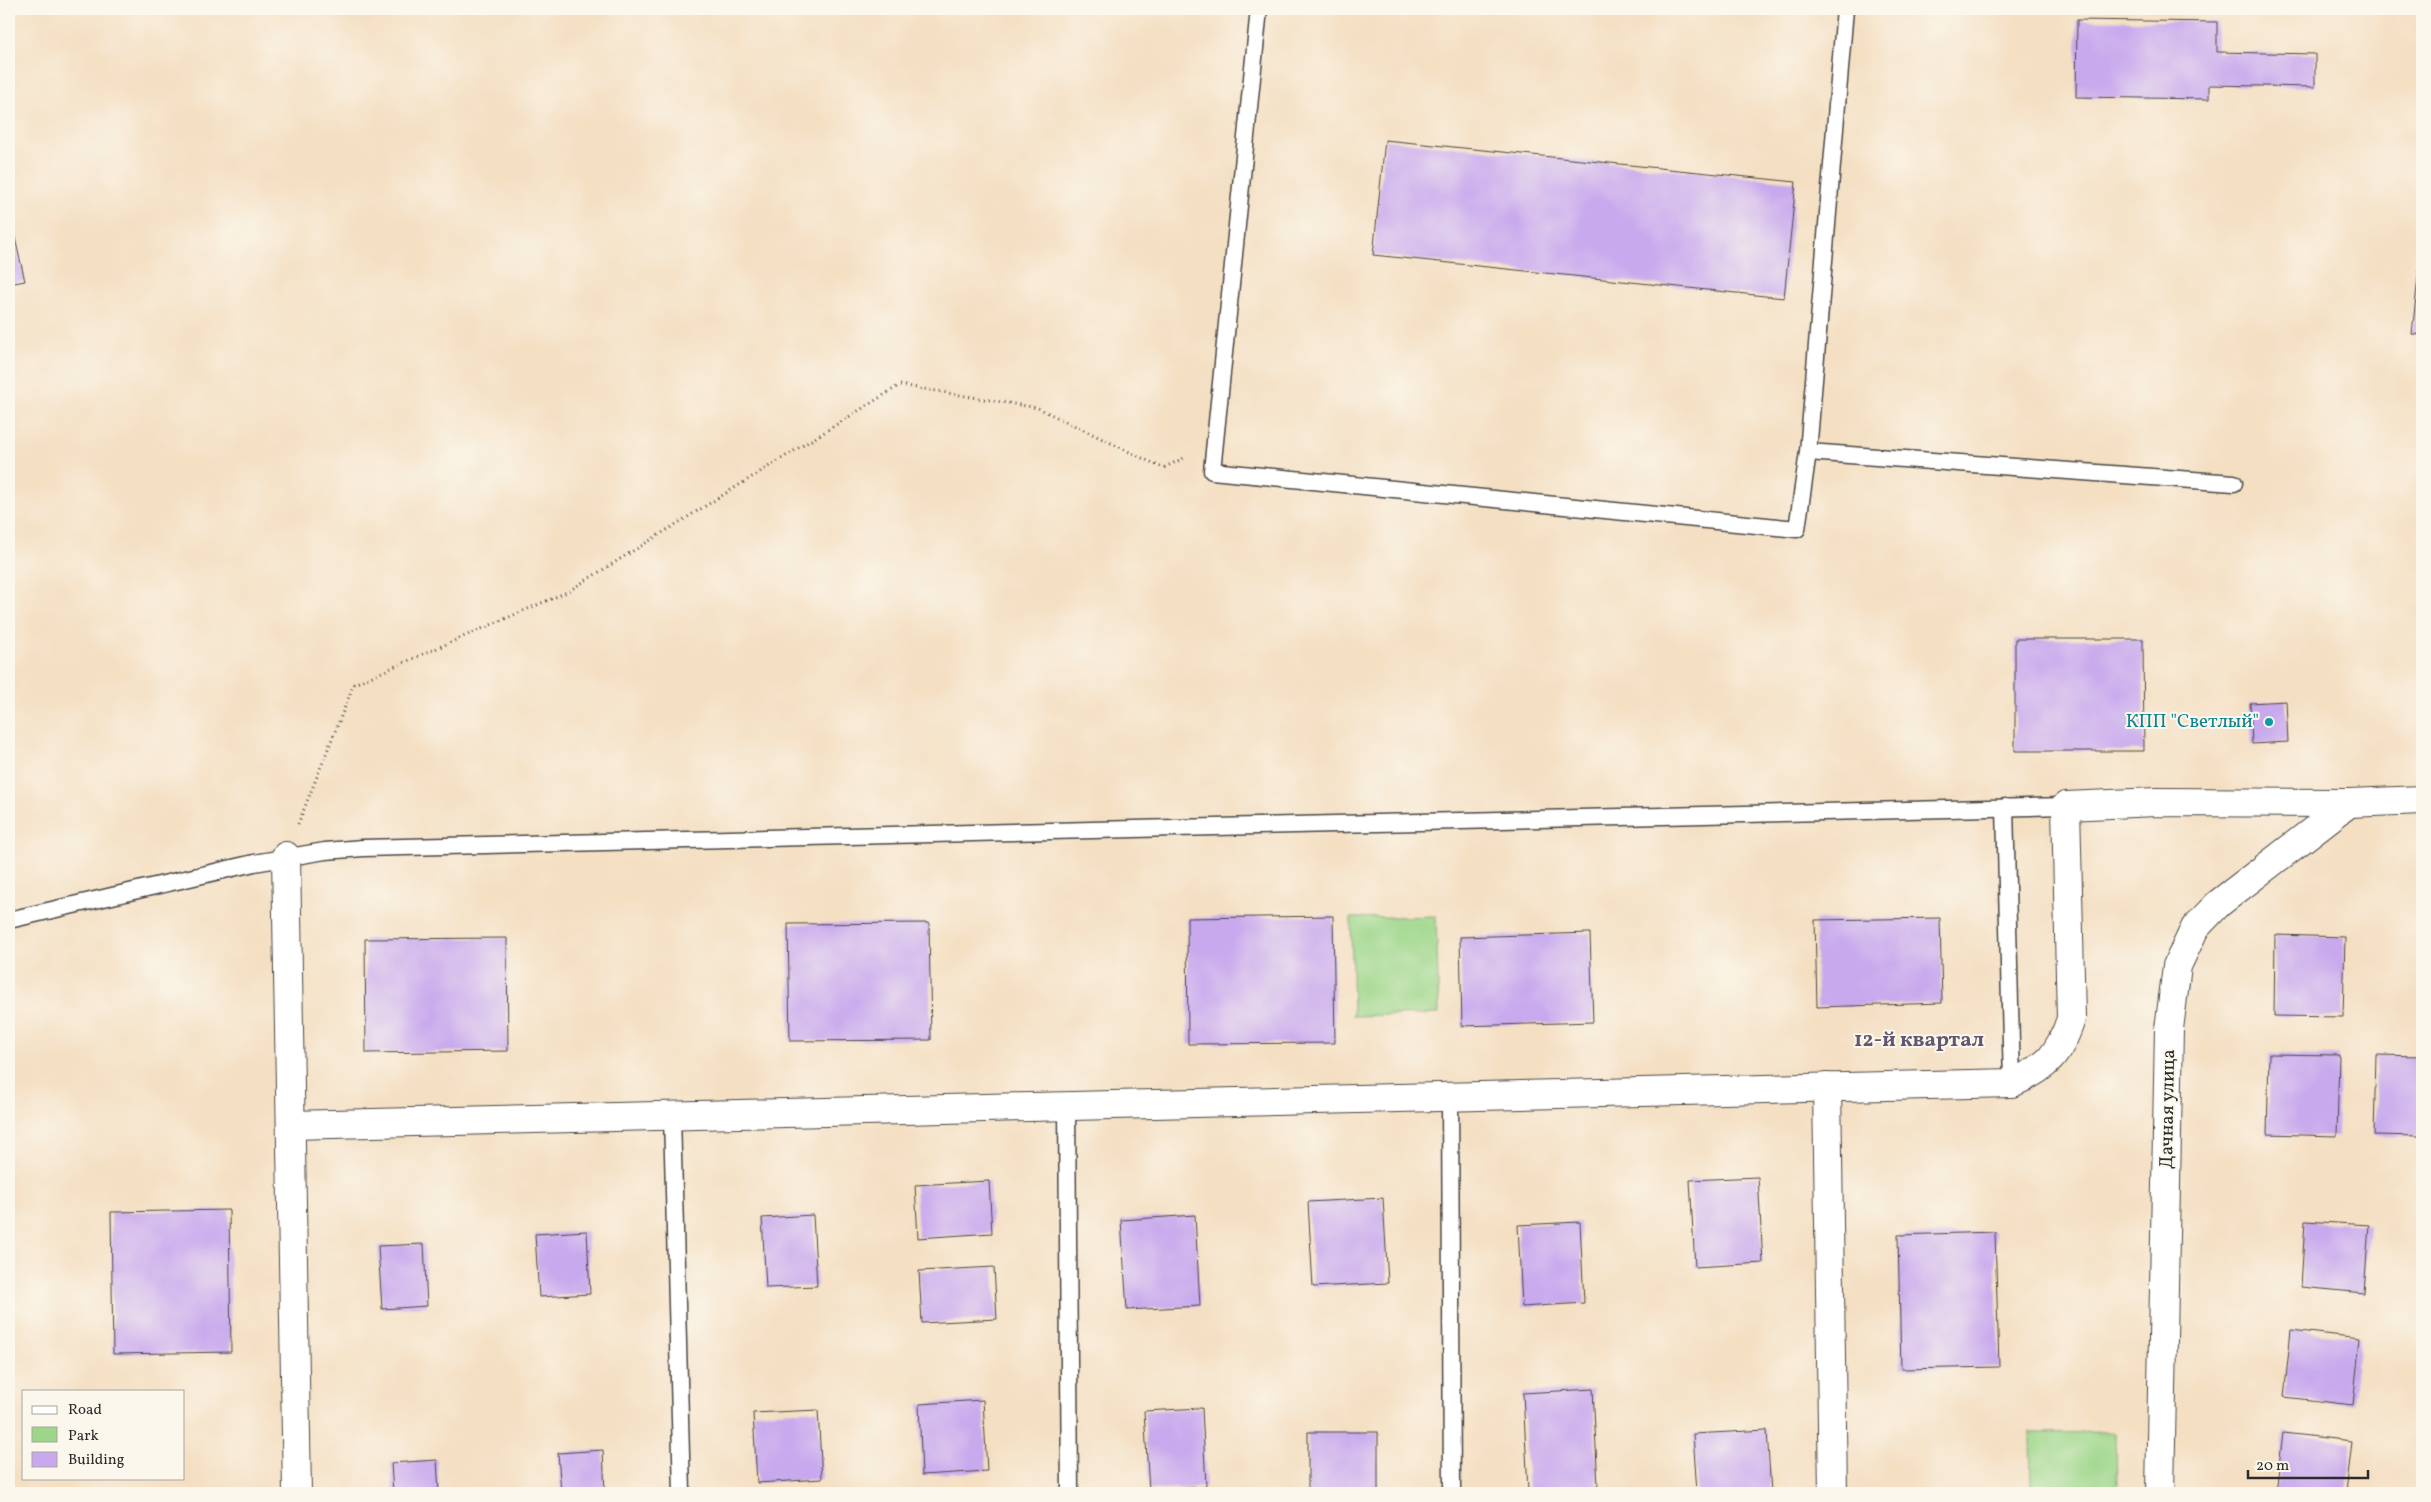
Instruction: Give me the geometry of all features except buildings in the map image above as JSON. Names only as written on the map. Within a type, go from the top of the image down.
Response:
[{"type":"street","points":[[291,1125],[2012,1082],[2035,1073],[2052,1059],[2064,1042],[2071,1019],[2066,806],[2156,802],[2350,803],[2422,800]]},
{"type":"street","name":"Дачная улица","points":[[2160,1493],[2169,1029],[2177,966],[2195,928],[2218,904],[2350,803]]},
{"type":"street","points":[[286,856],[297,1493]]},
{"type":"street","points":[[1826,1087],[1834,1493]]},
{"type":"lane","points":[[1259,9],[1213,444],[1212,471],[1797,529],[1808,452],[1845,9]]},
{"type":"lane","points":[[1808,452],[2234,483]]},
{"type":"lane","points":[[9,920],[286,856],[363,848],[2066,806]]},
{"type":"lane","points":[[2005,807],[2012,1082]]},
{"type":"lane","points":[[1450,1097],[1452,1493]]},
{"type":"lane","points":[[1067,1106],[1070,1493]]},
{"type":"lane","points":[[672,1116],[682,1493]]},
{"type":"path","points":[[286,856],[354,684],[567,592],[900,385],[1038,408],[1163,468],[1213,444]]},
{"type":"green space","points":[[1436,916],[1439,1014],[1353,1016],[1351,918]]},
{"type":"green space","points":[[2116,1432],[2117,1493],[2031,1493],[2030,1433]]},
{"type":"place","name":"КПП \"Светлый\"","points":[[2269,722]]},
{"type":"district","name":"12-й квартал","points":[[1919,1040]]}]
